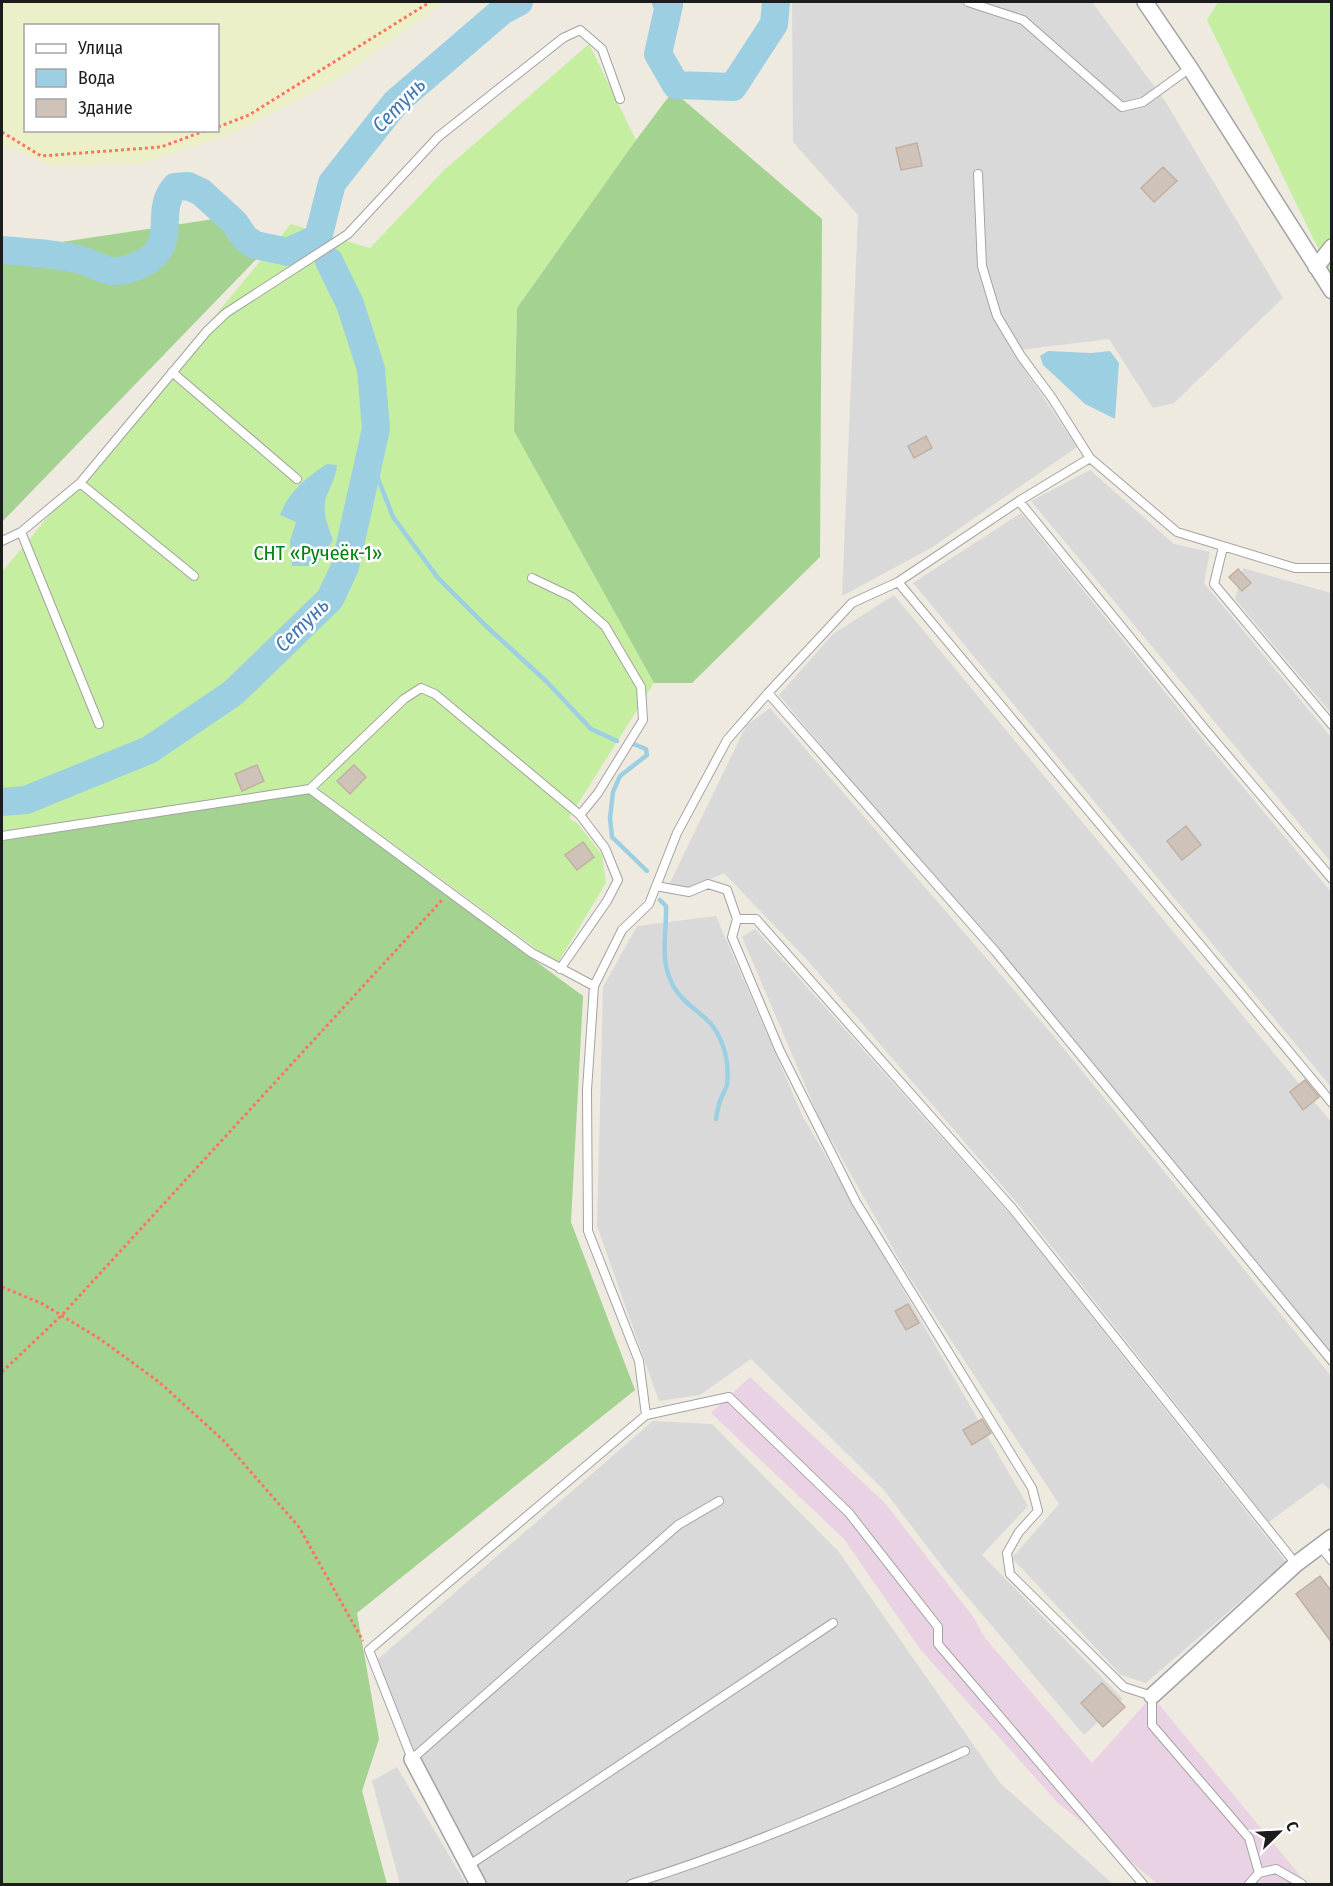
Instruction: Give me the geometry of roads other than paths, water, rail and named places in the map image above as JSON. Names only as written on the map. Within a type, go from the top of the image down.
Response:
[{"type":"street","points":[[1145,2],[1191,68],[1332,291]]},
{"type":"street","points":[[1316,267],[1332,247]]},
{"type":"street","points":[[1152,1696],[1296,1564],[1326,1542]]},
{"type":"street","points":[[411,1759],[478,1884]]},
{"type":"lane","points":[[968,2],[1023,20],[1122,107],[1143,102],[1191,68]]},
{"type":"lane","points":[[2,542],[21,532],[80,483],[207,331],[226,313],[348,234],[438,137],[563,38],[580,30],[602,49],[620,99]]},
{"type":"lane","points":[[978,174],[982,266],[997,315],[1021,356],[1052,398],[1090,458],[1177,532],[1295,568],[1332,568]]},
{"type":"lane","points":[[172,372],[297,479]]},
{"type":"lane","points":[[646,1415],[639,1361],[588,1231],[587,1090],[594,986],[622,930],[649,904],[677,833],[727,740],[852,603],[898,582],[1019,501],[1090,458]]},
{"type":"lane","points":[[80,483],[194,576]]},
{"type":"lane","points":[[1019,501],[1204,728],[1332,879]]},
{"type":"lane","points":[[21,532],[99,724]]},
{"type":"lane","points":[[1223,547],[1214,584],[1332,725]]},
{"type":"lane","points":[[532,578],[572,597],[605,626],[640,687],[643,720],[598,793],[580,815]]},
{"type":"lane","points":[[898,582],[1332,1103]]},
{"type":"lane","points":[[2,836],[310,789],[404,699],[421,688],[435,694],[580,815],[605,848],[618,880],[607,901],[560,969]]},
{"type":"lane","points":[[768,693],[995,951],[1332,1362]]},
{"type":"lane","points":[[310,789],[532,953],[594,986]]},
{"type":"lane","points":[[656,886],[689,892],[708,884],[727,890],[737,919],[732,937],[780,1051],[856,1202],[1032,1488],[1038,1512],[1019,1532],[1006,1553],[1010,1574],[1124,1687],[1152,1696],[1152,1725],[1249,1838],[1259,1873]]},
{"type":"lane","points":[[737,919],[756,919],[1012,1208],[1296,1564]]},
{"type":"lane","points":[[719,1502],[678,1525],[411,1759],[369,1650],[646,1415],[729,1397],[849,1514],[938,1627],[938,1644],[1143,1884]]},
{"type":"lane","points":[[1326,1542],[1332,1561]]},
{"type":"lane","points":[[468,1866],[833,1623]]},
{"type":"lane","points":[[631,1884],[676,1870],[814,1818],[965,1751]]},
{"type":"lane","points":[[1249,1884],[1259,1873],[1276,1869],[1302,1884]]},
{"type":"water","points":[[1048,351],[1091,353],[1110,351],[1119,363],[1115,419],[1085,404],[1043,365],[1040,356]]},
{"type":"water","points":[[327,464],[337,465],[325,502],[327,521],[333,540],[316,566],[292,566],[290,541],[296,522],[280,515],[288,499],[299,486]]},
{"type":"waterway","points":[[2,250],[75,259],[111,271],[136,266],[153,256],[161,245],[164,237],[167,203],[175,187],[188,186],[201,192],[234,222],[245,238],[255,245],[288,252],[318,238],[332,183],[396,102],[502,11],[519,2]]},
{"type":"waterway","name":"Сетунь","points":[[666,2],[669,5],[658,54],[676,85],[733,87],[774,24],[776,2]]},
{"type":"waterway","name":"Сетунь","points":[[2,802],[26,800],[149,750],[233,693],[330,599],[345,567],[376,429],[371,369],[350,304],[329,261]]},
{"type":"waterway","points":[[370,458],[393,517],[438,578],[546,681],[591,729],[617,741]]},
{"type":"waterway","points":[[631,743],[646,749],[647,755],[620,776],[613,792],[610,818],[612,837],[647,871]]},
{"type":"waterway","points":[[660,900],[666,906],[665,961],[670,979],[680,996],[716,1030],[726,1056],[727,1084],[716,1119]]},
{"type":"park label","name":"СНТ «Ручеёк-1»","points":[[318,553]]}]
